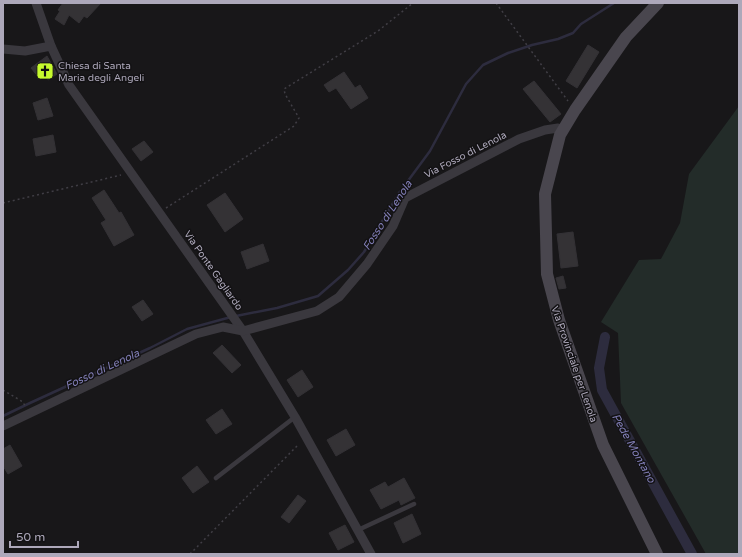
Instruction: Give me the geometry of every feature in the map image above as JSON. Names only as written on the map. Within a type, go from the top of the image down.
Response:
[{"type":"main road","name":"Via Provinciale per Lenola","points":[[657,554],[603,445],[559,320],[547,274],[545,194],[560,135],[575,110],[626,37],[658,3]]},
{"type":"street","name":"Via Ponte Gagliardo","points":[[36,3],[51,46],[69,85],[236,320],[295,417],[371,554]]},
{"type":"street","points":[[3,49],[25,51],[51,46]]},
{"type":"street","name":"Via Fosso di Lenola","points":[[3,426],[196,334],[223,327],[243,331],[317,311],[339,297],[367,264],[393,226],[405,198],[518,139],[545,130],[558,128],[563,131]]},
{"type":"lane","points":[[216,478],[295,417]]},
{"type":"lane","points":[[358,530],[414,504]]},
{"type":"path","points":[[159,213],[294,126],[299,118],[285,94],[284,89],[378,31],[413,3]]},
{"type":"path","points":[[496,3],[575,110]]},
{"type":"path","points":[[3,203],[131,173]]},
{"type":"path","points":[[3,390],[23,402]]},
{"type":"path","points":[[190,554],[296,447],[307,438]]},
{"type":"shaded area","points":[[739,106],[739,554],[706,554],[621,403],[618,333],[601,322],[639,260],[661,259],[680,223],[689,174]]},
{"type":"building","points":[[63,3],[101,3],[87,18],[84,16],[79,23],[69,15],[64,25],[55,19],[60,11],[58,10]]},
{"type":"building","points":[[588,45],[599,52],[577,88],[566,81]]},
{"type":"building","name":"Chiesa di Santa Maria degli Angeli","points":[[47,56],[57,74],[48,80],[45,76],[40,79],[31,68]]},
{"type":"building","points":[[344,72],[355,88],[360,85],[368,98],[351,109],[336,88],[329,92],[324,85]]},
{"type":"building","points":[[534,81],[561,114],[550,122],[523,89]]},
{"type":"building","points":[[47,98],[53,116],[38,120],[33,103]]},
{"type":"building","points":[[53,135],[56,152],[36,156],[33,139]]},
{"type":"building","points":[[144,141],[153,152],[141,161],[132,149]]},
{"type":"building","points":[[104,190],[119,213],[121,212],[134,235],[114,246],[101,223],[106,220],[92,198]]},
{"type":"building","points":[[225,193],[243,219],[225,232],[207,205]]},
{"type":"building","points":[[573,232],[578,266],[561,268],[557,234]]},
{"type":"building","points":[[263,244],[269,261],[247,269],[241,252]]},
{"type":"building","points":[[563,276],[566,288],[559,289],[556,278]]},
{"type":"building","points":[[143,300],[153,314],[142,321],[132,307]]},
{"type":"building","points":[[222,345],[241,365],[232,373],[213,353]]},
{"type":"building","points":[[302,370],[313,387],[298,397],[287,380]]},
{"type":"building","points":[[222,409],[232,424],[216,434],[206,420]]},
{"type":"building","points":[[346,429],[355,445],[336,456],[327,440]]},
{"type":"building","points":[[10,445],[22,466],[8,474],[3,466],[3,449]]},
{"type":"building","points":[[197,466],[209,482],[193,493],[182,478]]},
{"type":"building","points":[[404,478],[415,498],[401,505],[399,500],[381,509],[370,490],[385,482],[388,487]]},
{"type":"building","points":[[298,495],[306,501],[289,523],[281,517]]},
{"type":"building","points":[[412,514],[421,534],[403,543],[394,523]]},
{"type":"building","points":[[345,525],[354,542],[338,550],[329,533]]},
{"type":"waterway","name":"Fosso di Lenola","points":[[236,316],[277,308],[318,296],[348,270],[364,252],[399,193],[430,151],[466,84],[483,65],[508,53],[532,45],[558,39],[573,33],[581,24],[614,3]]},
{"type":"waterway","name":"Fosso di Lenola","points":[[3,416],[150,348],[187,329],[231,317]]},
{"type":"waterway","name":"Pede Montano","points":[[605,337],[599,368],[602,390],[692,554]]},
{"type":"place","name":"Chiesa di Santa Maria degli Angeli","points":[[45,71]]}]
